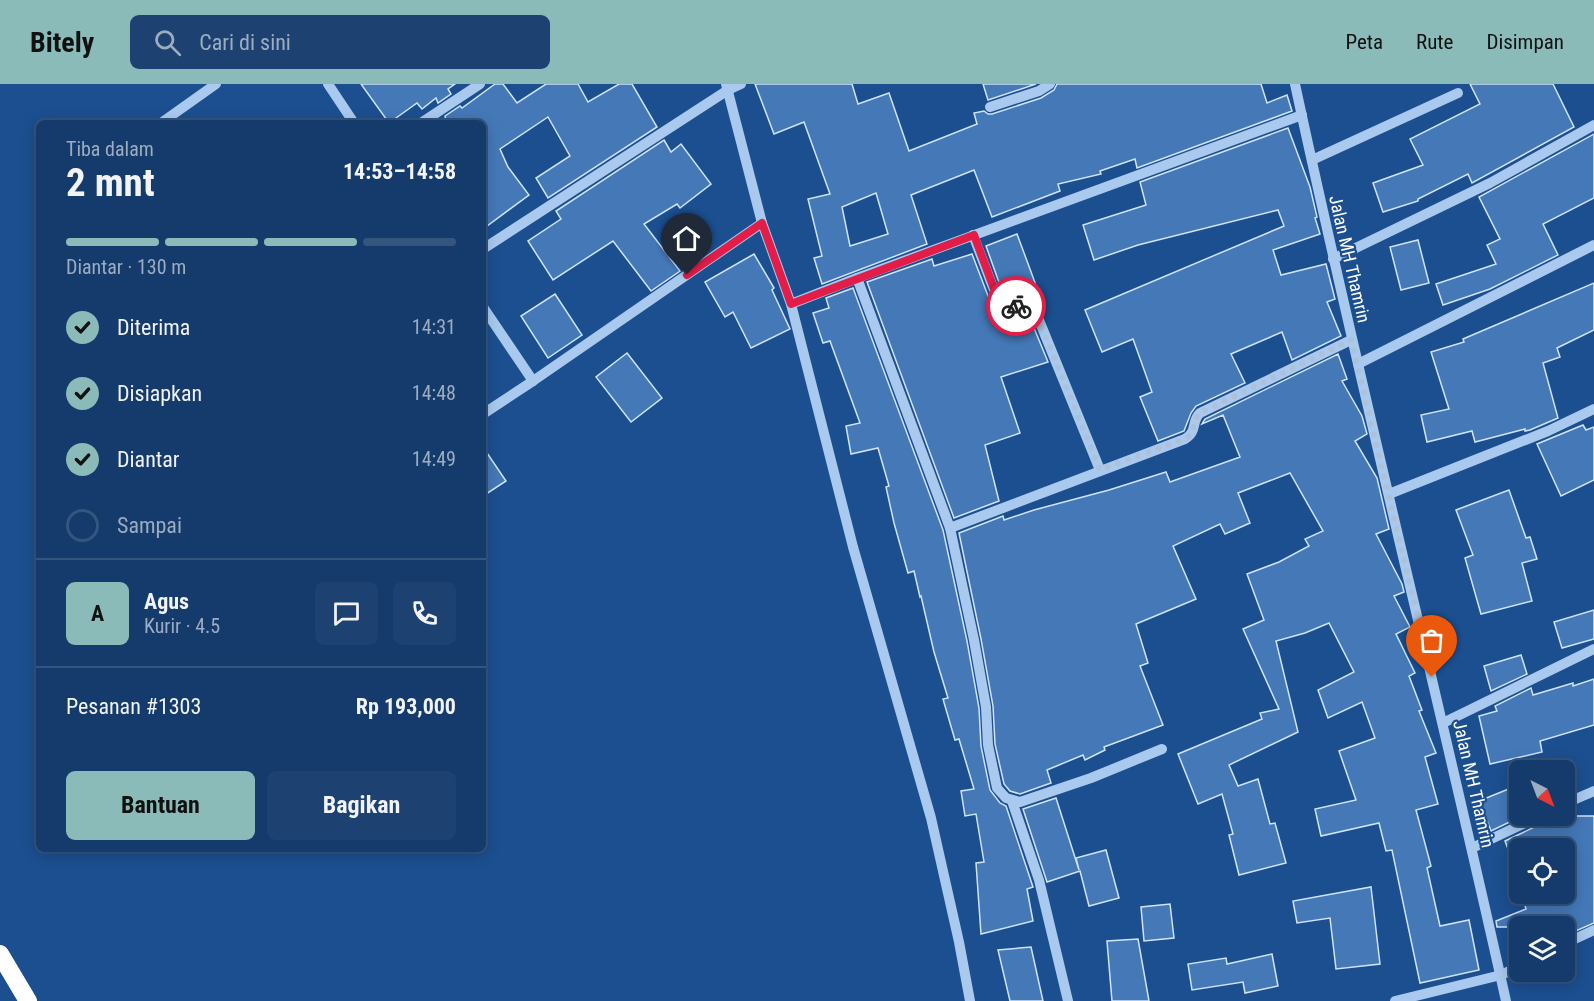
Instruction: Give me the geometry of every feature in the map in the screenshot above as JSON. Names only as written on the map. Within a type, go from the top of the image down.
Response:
[{"type":"highway","points":[[0,954],[28,1001]]},
{"type":"street","points":[[165,120],[216,84]]},
{"type":"street","points":[[328,84],[352,120]]},
{"type":"street","points":[[426,120],[480,84]]},
{"type":"street","points":[[486,247],[727,87],[741,84]]},
{"type":"street","points":[[990,107],[1039,91],[1050,84]]},
{"type":"street","name":"Jalan MH Thamrin","points":[[1295,84],[1351,340],[1443,723],[1506,1001]]},
{"type":"street","points":[[727,87],[762,223],[791,304],[853,547],[931,818],[970,1001]]},
{"type":"street","points":[[1312,160],[1458,93]]},
{"type":"street","points":[[791,304],[1302,115]]},
{"type":"street","points":[[1333,259],[1490,183],[1594,125]]},
{"type":"street","points":[[486,412],[762,223]]},
{"type":"street","points":[[974,235],[1002,310],[1032,303],[1100,470]]},
{"type":"street","points":[[1358,364],[1594,245]]},
{"type":"street","points":[[857,278],[950,528],[984,696],[988,746],[997,788],[1006,798],[1020,802],[1162,749]]},
{"type":"street","points":[[486,311],[533,381]]},
{"type":"street","points":[[950,528],[1185,439],[1192,433],[1200,413],[1351,340]]},
{"type":"street","points":[[1389,494],[1548,431],[1594,409]]},
{"type":"street","points":[[1443,723],[1594,649]]},
{"type":"street","points":[[1575,799],[1594,791]]},
{"type":"street","points":[[1012,801],[1039,880],[1068,1001]]},
{"type":"street","points":[[1472,848],[1519,826]]},
{"type":"street","points":[[1575,939],[1594,930]]},
{"type":"street","points":[[1395,1001],[1509,971]]},
{"type":"building","points":[[361,84],[455,84],[448,89],[451,94],[438,103],[436,98],[422,109],[417,103],[393,120],[387,120]]},
{"type":"building","points":[[495,84],[503,84],[517,103],[546,84],[578,84],[588,102],[619,84],[632,84],[657,127],[548,198],[536,178],[570,156],[548,117],[500,149],[508,167],[529,195],[486,227],[486,120],[446,120],[445,116],[460,106],[462,108]]},
{"type":"building","points":[[755,84],[852,84],[858,104],[889,93],[909,151],[977,124],[974,113],[984,111],[992,114],[1041,98],[1054,90],[1057,84],[1261,84],[1267,103],[1287,95],[1292,111],[1137,168],[1135,159],[1100,171],[1101,174],[1058,184],[1060,191],[992,217],[974,170],[911,195],[927,244],[822,284],[814,258],[822,256],[808,199],[830,194],[804,122],[774,134]],"holes":[[[876,193],[888,234],[850,246],[842,207]]]},
{"type":"building","points":[[983,84],[1036,84],[988,100]]},
{"type":"building","points":[[1470,84],[1553,84],[1574,127],[1472,183],[1468,174],[1418,201],[1383,212],[1373,183],[1423,165],[1410,139],[1480,104]]},
{"type":"building","points":[[1288,128],[1310,187],[1320,234],[1273,250],[1281,275],[1326,264],[1335,299],[1327,302],[1341,336],[1292,360],[1282,332],[1231,354],[1245,383],[1196,406],[1184,431],[1158,441],[1140,397],[1152,392],[1133,339],[1102,352],[1085,310],[1284,226],[1278,210],[1138,245],[1094,260],[1083,225],[1146,205],[1140,182]]},
{"type":"building","points":[[1594,134],[1594,198],[1543,224],[1558,255],[1490,289],[1443,305],[1436,284],[1496,264],[1487,245],[1500,239],[1479,197]]},
{"type":"building","points":[[664,140],[671,152],[681,144],[711,184],[680,208],[677,204],[644,224],[680,271],[651,291],[613,241],[553,280],[528,241],[561,219],[556,211]]},
{"type":"building","points":[[1017,234],[1037,288],[1006,302],[986,246]]},
{"type":"building","points":[[1418,240],[1429,283],[1401,290],[1390,247]]},
{"type":"building","points":[[754,254],[774,288],[772,290],[790,329],[751,348],[733,312],[725,317],[705,282]]},
{"type":"building","points":[[972,254],[995,314],[1004,318],[1027,311],[1048,362],[1001,377],[1020,433],[985,445],[999,501],[954,518],[867,282],[932,259],[934,266]]},
{"type":"building","points":[[1594,283],[1594,330],[1557,348],[1560,357],[1543,363],[1558,418],[1530,430],[1525,431],[1525,429],[1475,442],[1472,431],[1427,442],[1421,415],[1449,409],[1431,352],[1464,342],[1463,339]]},
{"type":"building","points":[[853,288],[943,530],[967,641],[979,708],[981,746],[990,790],[1000,803],[1006,806],[1033,887],[1027,889],[1033,921],[981,934],[976,863],[984,862],[976,814],[965,816],[961,791],[974,789],[959,739],[955,740],[943,699],[948,698],[914,571],[908,573],[894,523],[886,487],[889,486],[878,448],[851,454],[846,426],[860,423],[830,341],[823,343],[813,313],[829,308],[826,298]]},
{"type":"building","points":[[555,294],[582,335],[548,358],[521,316]]},
{"type":"building","points":[[627,353],[662,398],[631,422],[596,377]]},
{"type":"building","points":[[1338,354],[1347,379],[1342,381],[1362,416],[1367,434],[1355,441],[1377,478],[1389,529],[1376,534],[1404,592],[1394,596],[1410,627],[1396,634],[1415,673],[1409,676],[1422,710],[1419,711],[1436,753],[1425,757],[1438,804],[1416,810],[1431,866],[1427,868],[1440,926],[1469,920],[1479,970],[1420,983],[1392,850],[1386,851],[1379,823],[1321,836],[1315,809],[1356,800],[1339,751],[1375,738],[1362,702],[1328,718],[1318,690],[1354,672],[1329,623],[1276,641],[1298,732],[1229,765],[1238,786],[1258,779],[1270,824],[1275,823],[1286,863],[1239,875],[1229,835],[1233,834],[1222,794],[1198,804],[1178,754],[1262,719],[1260,713],[1279,709],[1243,629],[1264,620],[1247,574],[1279,562],[1309,546],[1305,539],[1323,531],[1290,473],[1238,493],[1250,523],[1225,534],[1220,524],[1173,546],[1196,599],[1136,624],[1148,663],[1140,666],[1163,725],[1104,747],[1105,750],[1085,760],[1083,755],[1047,770],[1051,783],[1020,794],[1010,791],[1004,784],[995,744],[993,706],[981,639],[959,533],[1003,516],[1004,520],[1166,472],[1170,482],[1240,457],[1223,415],[1202,424],[1205,419]]},
{"type":"building","points":[[1583,425],[1586,430],[1594,427],[1594,480],[1561,496],[1537,444]]},
{"type":"building","points":[[486,451],[506,481],[486,494]]},
{"type":"building","points":[[1509,490],[1526,538],[1530,537],[1537,559],[1522,563],[1532,601],[1481,614],[1465,558],[1473,555],[1456,510]]},
{"type":"building","points":[[1594,610],[1594,639],[1562,648],[1554,622]]},
{"type":"building","points":[[1521,655],[1527,674],[1491,691],[1484,666]]},
{"type":"building","points":[[1594,679],[1594,725],[1540,741],[1542,752],[1490,764],[1479,716],[1497,711],[1495,706],[1531,688],[1533,695]]},
{"type":"building","points":[[1509,789],[1509,822],[1491,831],[1479,801]]},
{"type":"building","points":[[1056,798],[1079,870],[1076,858],[1106,850],[1119,898],[1089,906],[1080,871],[1047,882],[1023,809]]},
{"type":"building","points":[[1575,816],[1594,816],[1594,923],[1575,931],[1575,916],[1509,916],[1509,927],[1497,927],[1496,921],[1526,909],[1525,904],[1575,904],[1575,838],[1511,838],[1537,826],[1575,826]]},
{"type":"building","points":[[1509,839],[1509,849],[1508,849],[1505,841]]},
{"type":"building","points":[[1371,887],[1380,964],[1336,969],[1330,918],[1297,923],[1293,901]]},
{"type":"building","points":[[1170,904],[1174,938],[1144,941],[1141,907]]},
{"type":"building","points":[[1138,939],[1149,1001],[1112,1001],[1107,941]]},
{"type":"building","points":[[1031,947],[1043,1001],[1010,1001],[998,950]]},
{"type":"building","points":[[1272,954],[1278,986],[1245,993],[1243,982],[1192,990],[1188,964],[1226,958],[1227,964]]},
{"type":"way so far","points":[[1016,306],[1032,303],[1100,470],[1185,439],[1192,433],[1200,413],[1351,340],[1432,677]]},
{"type":"route","points":[[687,275],[762,223],[791,304],[974,235],[1002,310],[1016,306]]}]
